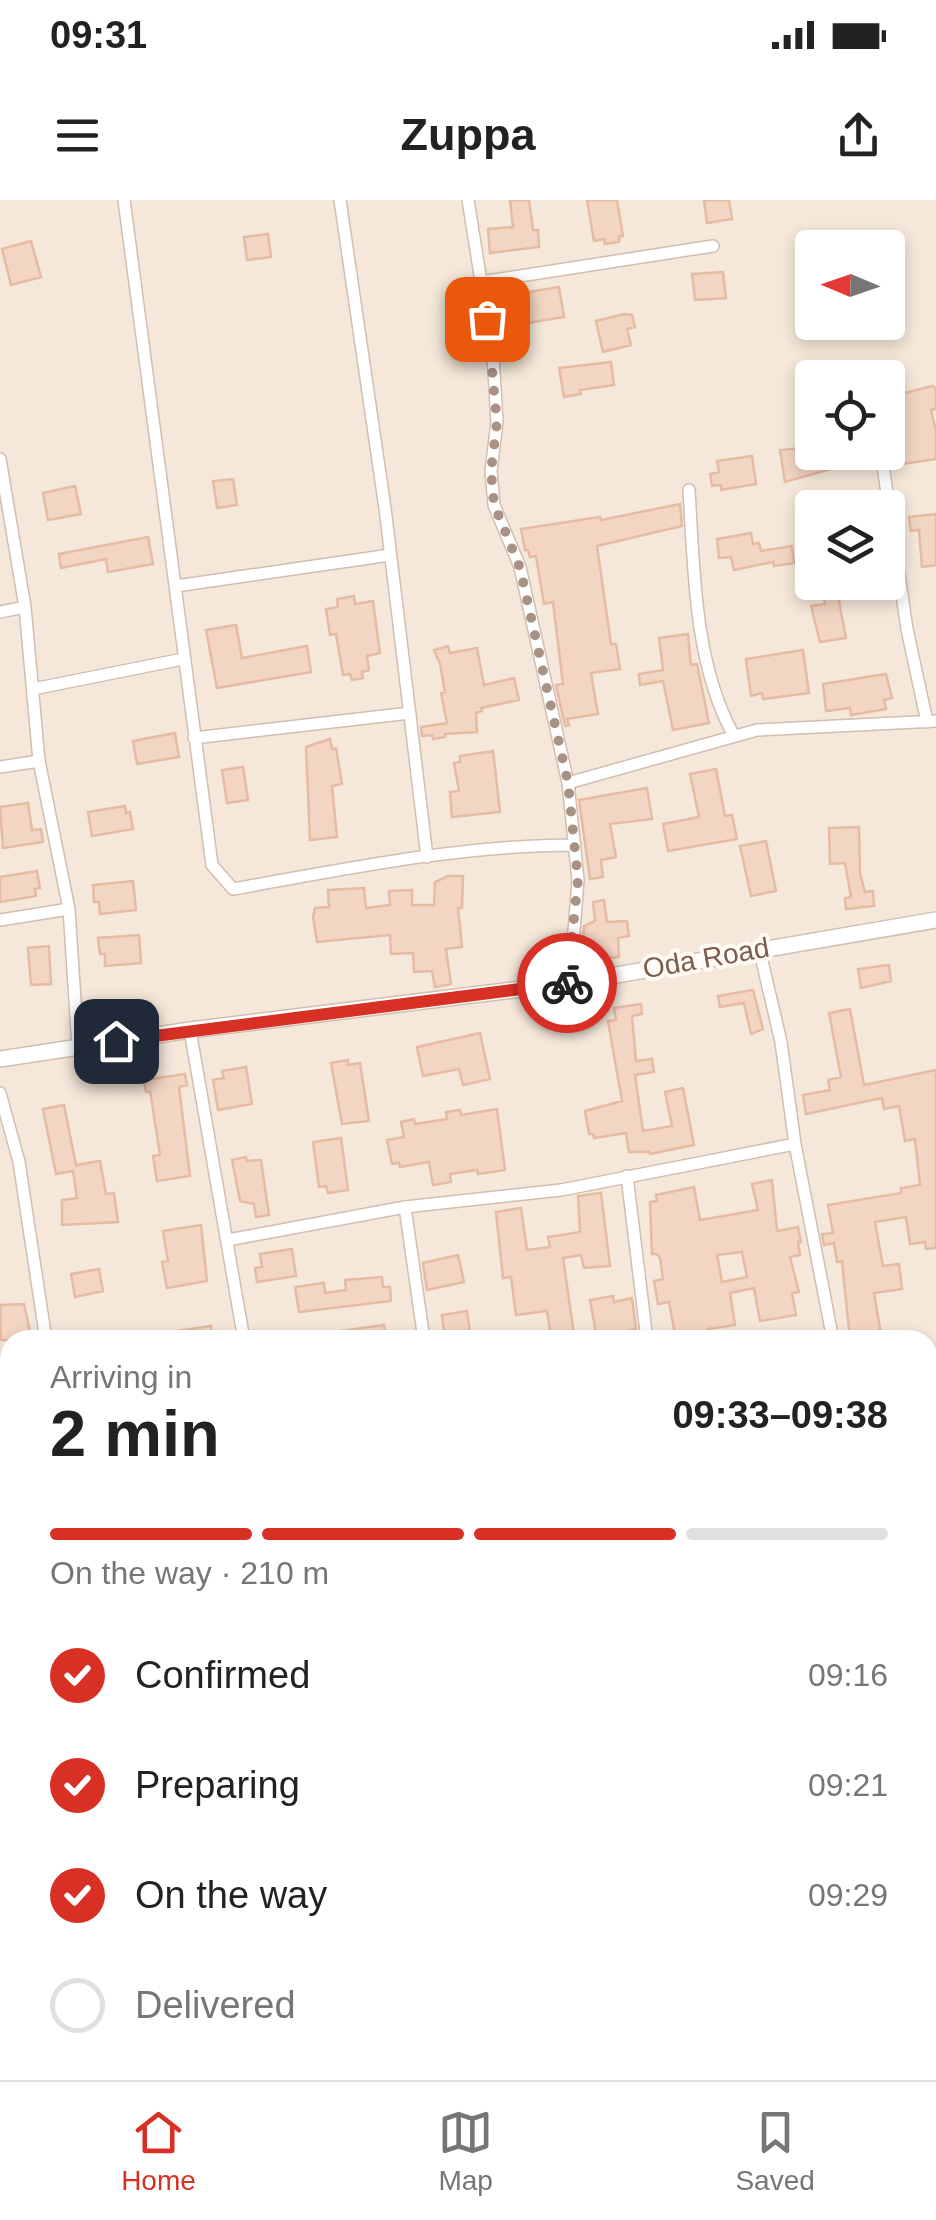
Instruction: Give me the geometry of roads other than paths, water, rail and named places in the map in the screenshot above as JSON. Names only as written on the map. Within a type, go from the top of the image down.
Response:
[{"type":"street","points":[[124,200],[212,865],[233,888],[428,856],[528,845],[575,845]]},
{"type":"street","points":[[340,200],[428,856]]},
{"type":"street","points":[[468,200],[493,356],[497,422],[491,471],[494,504],[520,568],[568,783],[577,894],[570,983]]},
{"type":"street","points":[[481,282],[713,246]]},
{"type":"street","points":[[1,467],[25,607],[40,761],[69,909],[78,1046]]},
{"type":"street","points":[[568,783],[757,730],[931,722],[907,629],[884,470]]},
{"type":"street","points":[[689,490],[692,552],[709,676],[718,708],[734,736]]},
{"type":"street","points":[[176,586],[390,555]]},
{"type":"street","points":[[0,612],[25,607]]},
{"type":"street","points":[[33,689],[184,659]]},
{"type":"street","points":[[194,738],[410,713]]},
{"type":"street","points":[[0,767],[40,761]]},
{"type":"street","points":[[0,920],[69,909]]},
{"type":"street","name":"Oda Road","points":[[0,1059],[190,1030],[570,983],[936,920]]},
{"type":"street","points":[[759,948],[781,1042],[795,1144],[831,1330]]},
{"type":"street","points":[[190,1030],[242,1330]]},
{"type":"street","points":[[0,1093],[19,1162],[44,1330]]},
{"type":"street","points":[[228,1240],[405,1207],[528,1195],[795,1144]]},
{"type":"street","points":[[627,1176],[645,1330]]},
{"type":"street","points":[[405,1207],[423,1330]]}]
